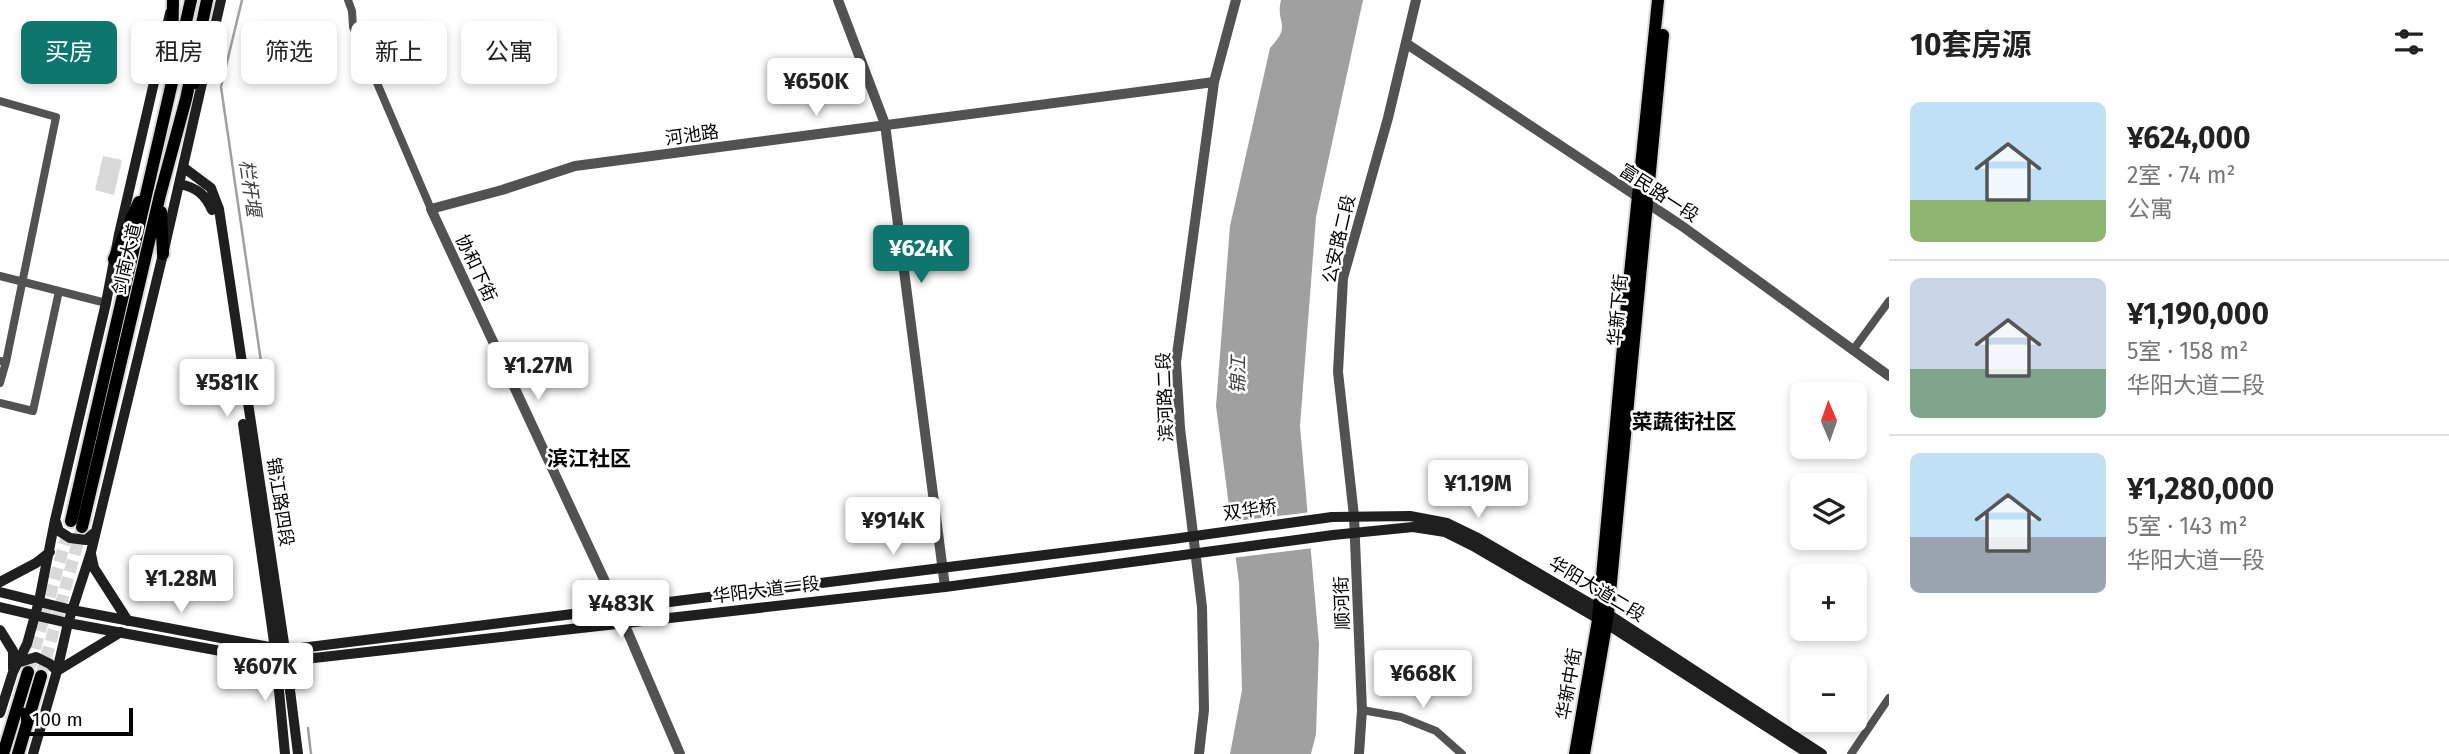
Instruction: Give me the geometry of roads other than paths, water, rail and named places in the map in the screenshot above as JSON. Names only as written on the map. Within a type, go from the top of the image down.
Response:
[{"type":"main road","points":[[173,0],[173,21]]},
{"type":"main road","points":[[0,713],[15,667],[27,644],[39,601],[173,0]]},
{"type":"main road","name":"剑南大道","points":[[186,21],[191,0]]},
{"type":"main road","name":"剑南大道","points":[[82,527],[160,195],[186,99],[207,0]]},
{"type":"main road","points":[[217,21],[221,0]]},
{"type":"main road","points":[[1603,617],[1658,0]]},
{"type":"main road","points":[[1641,200],[1666,0]]},
{"type":"main road","name":"剑南大道","points":[[82,527],[149,179],[172,84]]},
{"type":"main road","points":[[186,99],[194,84]]},
{"type":"main road","points":[[55,520],[59,531],[70,538],[86,540],[82,527],[163,254],[203,84]]},
{"type":"main road","name":"锦江路四段","points":[[183,167],[211,188],[219,209],[281,655]]},
{"type":"main road","points":[[114,259],[149,179]]},
{"type":"main road","name":"锦江路四段","points":[[180,184],[195,187],[207,198],[214,215],[281,655]]},
{"type":"main road","points":[[160,195],[163,254]]},
{"type":"main road","name":"华阳大道二段","points":[[1332,517],[1410,516],[1447,523],[1478,538],[1822,754]]},
{"type":"main road","name":"双华桥","points":[[1173,539],[1332,517]]},
{"type":"main road","points":[[82,527],[91,552],[93,568],[128,621]]},
{"type":"main road","name":"华阳大道二段","points":[[1176,555],[1413,527],[1445,532],[1603,617],[1809,754]]},
{"type":"main road","name":"华阳大道一段","points":[[0,592],[281,655],[617,607],[1173,539]]},
{"type":"main road","points":[[0,582],[36,563],[50,552]]},
{"type":"main road","points":[[33,754],[68,623],[91,552]]},
{"type":"main road","name":"华阳大道一段","points":[[0,607],[68,623],[281,655],[624,624],[945,587],[1176,555]]},
{"type":"main road","name":"华新中街","points":[[1575,754],[1603,617]]},
{"type":"main road","name":"华新中街","points":[[1584,754],[1603,617]]},
{"type":"main road","points":[[0,630],[13,651],[15,667]]},
{"type":"main road","points":[[57,671],[121,632]]},
{"type":"main road","points":[[281,655],[285,754]]},
{"type":"main road","points":[[281,655],[298,754]]},
{"type":"main road","points":[[15,667],[36,657],[57,671]]},
{"type":"main road","points":[[3,754],[28,672]]},
{"type":"main road","points":[[18,754],[41,676]]},
{"type":"street","points":[[348,0],[353,27],[430,209]]},
{"type":"street","points":[[838,0],[886,124],[945,587]]},
{"type":"street","name":"滨河路二段","points":[[1199,754],[1203,710],[1202,607],[1180,428],[1176,362],[1214,82],[1236,0]]},
{"type":"street","name":"公安路二段","points":[[1355,534],[1338,372],[1343,278],[1407,44],[1416,0]]},
{"type":"street","name":"富民路一段","points":[[1407,44],[1682,226],[1889,376]]},
{"type":"street","name":"河池路","points":[[430,209],[575,166],[1214,82]]},
{"type":"street","points":[[0,101],[56,117],[24,282],[3,361],[0,383]]},
{"type":"street","name":"协和下街","points":[[430,209],[617,607],[680,754]]},
{"type":"street","points":[[0,276],[106,303]]},
{"type":"street","points":[[0,403],[33,411],[59,290]]},
{"type":"street","points":[[1853,350],[1889,301]]},
{"type":"street","name":"顺河街","points":[[1355,534],[1362,710],[1359,754]]},
{"type":"street","points":[[1851,754],[1889,698]]},
{"type":"street","points":[[1362,710],[1401,717],[1436,731],[1457,752]]},
{"type":"water","name":"锦江","points":[[1281,0],[1363,0],[1316,217],[1300,426],[1319,644],[1316,734],[1311,754],[1230,754],[1242,690],[1239,583],[1216,406],[1230,226],[1270,48],[1281,34]]},
{"type":"waterway","name":"栏杆堰","points":[[242,0],[221,87],[264,382]]},
{"type":"waterway","name":"栏杆堰","points":[[308,728],[311,754]]},
{"type":"tunnel","points":[[30,666],[71,521]]},
{"type":"tunnel","points":[[41,676],[81,531]]},
{"type":"district","name":"菜蔬街社区","points":[[1684,422]]},
{"type":"district","name":"滨江社区","points":[[589,459]]}]
